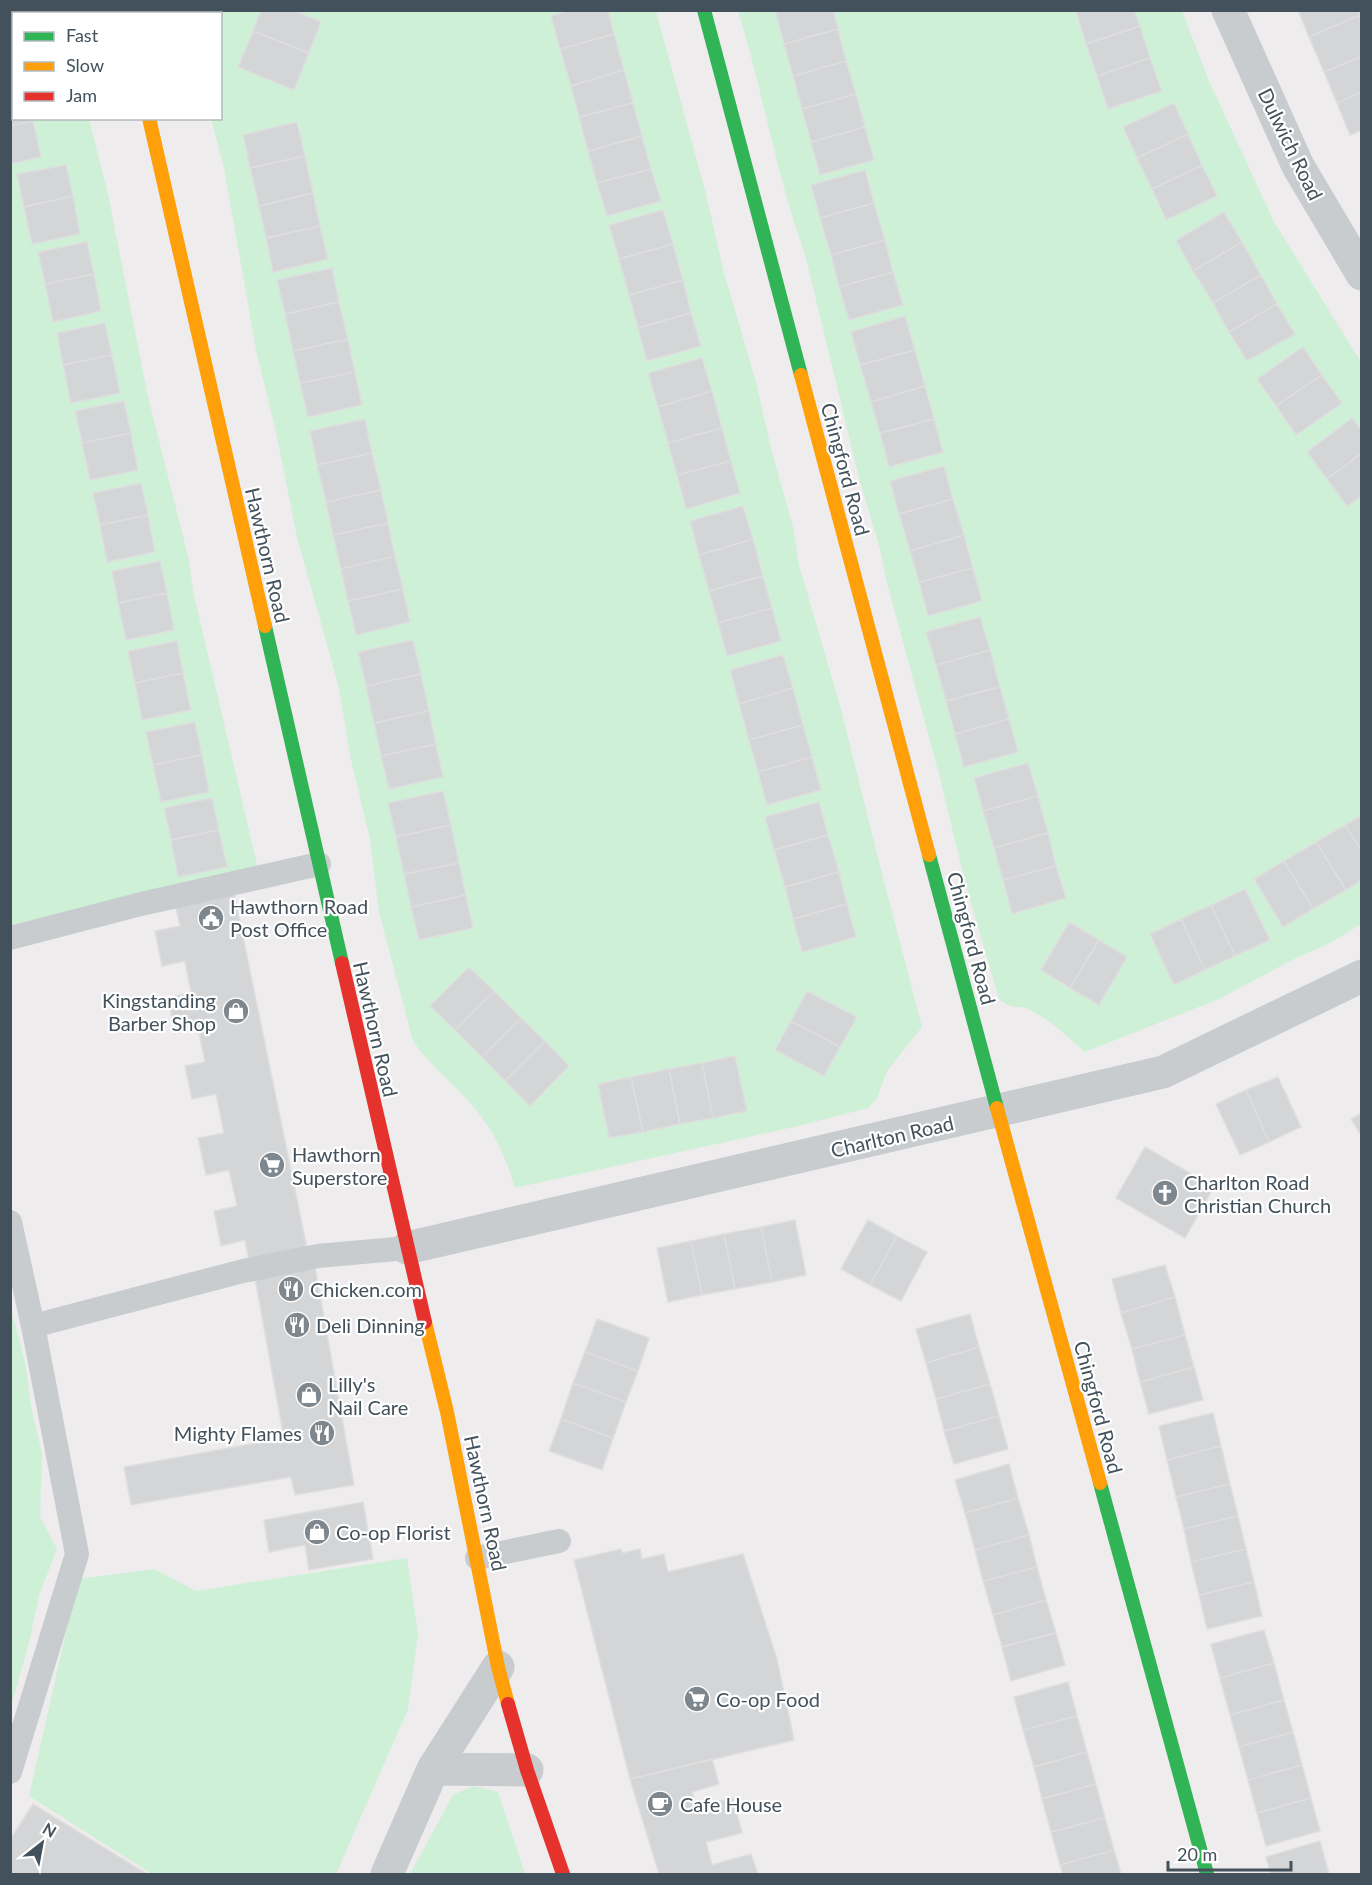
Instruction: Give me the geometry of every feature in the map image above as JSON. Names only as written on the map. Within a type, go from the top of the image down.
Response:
[{"type":"street","name":"Chingford Road","points":[[704,10],[998,1112],[1207,1875]]},
{"type":"street","name":"Dulwich Road","points":[[1228,10],[1298,166],[1362,274]]},
{"type":"street","name":"Hawthorn Road","points":[[149,120],[406,1248],[447,1412],[498,1667],[528,1770],[563,1875]]},
{"type":"street","name":"Charlton Road","points":[[406,1248],[1163,1072],[1362,976]]},
{"type":"street","points":[[387,1875],[433,1769],[498,1667]]},
{"type":"street","points":[[433,1769],[528,1770]]},
{"type":"lane","points":[[10,938],[141,904],[319,864]]},
{"type":"lane","points":[[10,1222],[33,1326],[77,1554],[10,1772]]},
{"type":"lane","points":[[33,1326],[243,1271],[318,1256],[406,1248]]},
{"type":"lane","points":[[477,1558],[559,1541]]},
{"type":"green space","points":[[656,11],[706,194],[724,273],[756,382],[772,452],[793,527],[799,565],[841,709],[922,1027],[887,1071],[877,1098],[868,1108],[794,1127],[515,1188],[499,1144],[485,1121],[413,1041],[379,912],[370,839],[351,760],[339,688],[297,537],[276,432],[257,355],[224,168],[211,120],[222,120],[222,12]]},
{"type":"green space","points":[[738,11],[1182,11],[1209,81],[1274,222],[1361,362],[1361,924],[1332,942],[1290,961],[1219,999],[1085,1052],[1038,1014],[1026,1008],[1008,1005],[999,999],[966,886],[880,549],[859,478],[805,254],[786,194]]},
{"type":"green space","points":[[10,92],[12,92],[12,120],[89,120],[108,194],[148,397],[188,556],[194,595],[259,873],[10,927]]},
{"type":"green space","points":[[11,1308],[25,1363],[31,1405],[42,1454],[40,1517],[57,1549],[39,1595],[29,1643],[11,1706]]},
{"type":"green space","points":[[407,1558],[418,1634],[408,1709],[336,1874],[152,1874],[29,1796],[78,1579],[154,1569],[196,1591]]},
{"type":"green space","points":[[473,1786],[498,1792],[525,1874],[410,1874],[453,1795]]},
{"type":"building","points":[[261,10],[293,10],[321,22],[309,53],[253,31]]},
{"type":"building","points":[[569,10],[608,10],[614,34],[560,49],[551,16]]},
{"type":"building","points":[[775,10],[833,10],[838,29],[784,44]]},
{"type":"building","points":[[1134,10],[1140,26],[1086,44],[1076,11]]},
{"type":"building","points":[[1298,10],[1359,10],[1360,15],[1309,37]]},
{"type":"building","points":[[1360,15],[1362,56],[1324,72],[1309,37]]},
{"type":"building","points":[[1140,26],[1150,58],[1097,76],[1086,44]]},
{"type":"building","points":[[838,29],[846,61],[793,76],[784,44]]},
{"type":"building","points":[[253,31],[309,53],[294,90],[238,67]]},
{"type":"building","points":[[614,34],[624,70],[571,86],[560,49]]},
{"type":"building","points":[[1362,56],[1362,92],[1337,103],[1324,72]]},
{"type":"building","points":[[1150,58],[1162,91],[1108,109],[1097,76]]},
{"type":"building","points":[[846,61],[856,94],[802,109],[793,76]]},
{"type":"building","points":[[624,70],[633,103],[579,117],[571,86]]},
{"type":"building","points":[[12,92],[12,120],[33,121],[10,126],[10,93]]},
{"type":"building","points":[[1362,92],[1362,130],[1350,135],[1337,103]]},
{"type":"building","points":[[856,94],[865,127],[811,142],[802,109]]},
{"type":"building","points":[[633,103],[642,136],[588,151],[579,117]]},
{"type":"building","points":[[1174,103],[1188,134],[1137,158],[1123,127]]},
{"type":"building","points":[[33,121],[41,157],[10,164],[10,126]]},
{"type":"building","points":[[297,122],[305,156],[250,168],[243,135]]},
{"type":"building","points":[[865,127],[874,160],[820,175],[811,142]]},
{"type":"building","points":[[1188,134],[1202,165],[1152,189],[1137,158]]},
{"type":"building","points":[[642,136],[651,169],[597,183],[588,151]]},
{"type":"building","points":[[305,156],[313,193],[259,206],[250,168]]},
{"type":"building","points":[[66,165],[73,196],[24,207],[17,174]]},
{"type":"building","points":[[1202,165],[1217,196],[1166,220],[1152,189]]},
{"type":"building","points":[[651,169],[661,201],[607,216],[597,183]]},
{"type":"building","points":[[865,170],[874,203],[820,218],[811,185]]},
{"type":"building","points":[[313,193],[320,226],[266,238],[259,206]]},
{"type":"building","points":[[73,196],[80,234],[32,244],[24,207]]},
{"type":"building","points":[[874,203],[885,240],[831,255],[820,218]]},
{"type":"building","points":[[663,210],[673,244],[619,259],[609,225]]},
{"type":"building","points":[[1224,212],[1242,242],[1193,271],[1176,240]]},
{"type":"building","points":[[320,226],[328,259],[273,272],[266,238]]},
{"type":"building","points":[[885,240],[893,272],[839,287],[831,255]]},
{"type":"building","points":[[87,242],[94,274],[45,284],[38,252]]},
{"type":"building","points":[[1242,242],[1261,275],[1213,303],[1193,271]]},
{"type":"building","points":[[673,244],[683,280],[629,295],[619,259]]},
{"type":"building","points":[[332,268],[339,302],[285,314],[277,280]]},
{"type":"building","points":[[893,272],[903,305],[849,320],[839,287]]},
{"type":"building","points":[[94,274],[101,311],[53,322],[45,284]]},
{"type":"building","points":[[1261,275],[1277,304],[1229,332],[1213,303]]},
{"type":"building","points":[[683,280],[691,313],[638,328],[629,295]]},
{"type":"building","points":[[339,302],[348,339],[293,351],[285,314]]},
{"type":"building","points":[[1277,304],[1295,334],[1247,361],[1229,332]]},
{"type":"building","points":[[691,313],[701,346],[647,361],[638,328]]},
{"type":"building","points":[[905,316],[915,350],[860,365],[851,332]]},
{"type":"building","points":[[105,323],[112,355],[63,365],[57,333]]},
{"type":"building","points":[[348,339],[355,372],[300,383],[293,351]]},
{"type":"building","points":[[1303,347],[1322,375],[1276,406],[1257,379]]},
{"type":"building","points":[[915,350],[925,386],[871,402],[860,365]]},
{"type":"building","points":[[112,355],[120,393],[71,403],[63,365]]},
{"type":"building","points":[[702,358],[712,391],[658,407],[648,373]]},
{"type":"building","points":[[355,372],[362,405],[308,417],[300,383]]},
{"type":"building","points":[[1322,375],[1342,403],[1296,435],[1276,406]]},
{"type":"building","points":[[925,386],[934,419],[880,433],[871,402]]},
{"type":"building","points":[[712,391],[722,428],[668,443],[658,407]]},
{"type":"building","points":[[124,401],[131,433],[82,443],[75,411]]},
{"type":"building","points":[[1352,418],[1362,431],[1362,453],[1327,479],[1307,452]]},
{"type":"building","points":[[365,419],[372,453],[317,465],[310,431]]},
{"type":"building","points":[[934,419],[943,452],[889,467],[880,433]]},
{"type":"building","points":[[722,428],[731,461],[677,475],[668,443]]},
{"type":"building","points":[[131,433],[138,470],[90,480],[82,443]]},
{"type":"building","points":[[372,453],[381,490],[326,502],[317,465]]},
{"type":"building","points":[[1362,453],[1362,496],[1347,506],[1327,479]]},
{"type":"building","points":[[731,461],[740,493],[686,509],[677,475]]},
{"type":"building","points":[[944,466],[953,499],[899,514],[890,481]]},
{"type":"building","points":[[141,483],[148,515],[100,525],[93,493]]},
{"type":"building","points":[[381,490],[388,523],[333,535],[326,502]]},
{"type":"building","points":[[953,499],[964,535],[910,551],[899,514]]},
{"type":"building","points":[[743,506],[753,539],[699,555],[690,521]]},
{"type":"building","points":[[148,515],[155,552],[107,562],[100,525]]},
{"type":"building","points":[[388,523],[395,556],[341,569],[333,535]]},
{"type":"building","points":[[964,535],[973,568],[919,582],[910,551]]},
{"type":"building","points":[[753,539],[763,576],[709,591],[699,555]]},
{"type":"building","points":[[395,556],[403,589],[348,601],[341,569]]},
{"type":"building","points":[[160,561],[167,593],[118,603],[112,571]]},
{"type":"building","points":[[973,568],[982,601],[928,616],[919,582]]},
{"type":"building","points":[[763,576],[772,608],[718,623],[709,591]]},
{"type":"building","points":[[403,589],[410,622],[356,635],[348,601]]},
{"type":"building","points":[[167,593],[174,630],[126,640],[118,603]]},
{"type":"building","points":[[772,608],[781,641],[727,656],[718,623]]},
{"type":"building","points":[[980,617],[990,650],[936,665],[926,632]]},
{"type":"building","points":[[413,640],[421,674],[366,686],[358,652]]},
{"type":"building","points":[[177,641],[183,673],[135,683],[128,651]]},
{"type":"building","points":[[990,650],[1000,687],[946,701],[936,665]]},
{"type":"building","points":[[783,655],[793,688],[739,704],[730,670]]},
{"type":"building","points":[[183,673],[191,710],[142,720],[135,683]]},
{"type":"building","points":[[421,674],[429,711],[374,723],[366,686]]},
{"type":"building","points":[[1000,687],[1009,719],[955,734],[946,701]]},
{"type":"building","points":[[793,688],[803,725],[749,740],[739,704]]},
{"type":"building","points":[[429,711],[436,744],[381,756],[374,723]]},
{"type":"building","points":[[1009,719],[1018,752],[964,767],[955,734]]},
{"type":"building","points":[[195,722],[202,755],[153,765],[146,732]]},
{"type":"building","points":[[803,725],[812,757],[758,772],[749,740]]},
{"type":"building","points":[[436,744],[443,777],[389,789],[381,756]]},
{"type":"building","points":[[202,755],[209,792],[161,802],[153,765]]},
{"type":"building","points":[[812,757],[821,790],[767,805],[758,772]]},
{"type":"building","points":[[1028,763],[1038,796],[983,811],[974,778]]},
{"type":"building","points":[[443,791],[451,825],[396,837],[388,803]]},
{"type":"building","points":[[1038,796],[1048,833],[994,848],[983,811]]},
{"type":"building","points":[[212,798],[219,830],[171,840],[164,808]]},
{"type":"building","points":[[819,802],[828,835],[774,850],[765,817]]},
{"type":"building","points":[[1362,815],[1362,852],[1345,825]]},
{"type":"building","points":[[451,825],[459,863],[404,874],[396,837]]},
{"type":"building","points":[[1345,825],[1362,852],[1362,880],[1346,890],[1316,842]]},
{"type":"building","points":[[219,830],[227,867],[178,877],[171,840]]},
{"type":"building","points":[[1048,833],[1056,866],[1003,880],[994,848]]},
{"type":"building","points":[[828,835],[839,872],[785,887],[774,850]]},
{"type":"building","points":[[1316,842],[1346,890],[1313,909],[1284,861]]},
{"type":"building","points":[[1284,861],[1313,909],[1283,927],[1254,879]]},
{"type":"building","points":[[459,863],[466,895],[411,907],[404,874]]},
{"type":"building","points":[[1056,866],[1066,898],[1012,914],[1003,880]]},
{"type":"building","points":[[839,872],[847,904],[793,919],[785,887]]},
{"type":"building","points":[[233,888],[307,1248],[249,1260],[245,1240],[221,1246],[214,1211],[237,1206],[229,1170],[206,1175],[198,1138],[224,1133],[216,1094],[192,1099],[185,1066],[205,1062],[198,1028],[175,1033],[168,998],[191,993],[185,961],[162,966],[155,931],[180,926],[174,900]]},
{"type":"building","points":[[1245,889],[1270,940],[1235,956],[1211,905]]},
{"type":"building","points":[[466,895],[473,928],[419,940],[411,907]]},
{"type":"building","points":[[847,904],[856,937],[802,952],[793,919]]},
{"type":"building","points":[[1211,905],[1235,956],[1205,970],[1181,919]]},
{"type":"building","points":[[1181,919],[1205,970],[1174,985],[1150,934]]},
{"type":"building","points":[[1069,922],[1099,940],[1070,988],[1041,970]]},
{"type":"building","points":[[1099,940],[1127,957],[1099,1005],[1070,988]]},
{"type":"building","points":[[469,967],[494,991],[455,1030],[430,1006]]},
{"type":"building","points":[[494,991],[521,1018],[482,1057],[455,1030]]},
{"type":"building","points":[[807,991],[857,1017],[840,1047],[791,1021]]},
{"type":"building","points":[[521,1018],[545,1041],[505,1081],[482,1057]]},
{"type":"building","points":[[791,1021],[840,1047],[824,1076],[775,1050]]},
{"type":"building","points":[[545,1041],[569,1066],[530,1106],[505,1081]]},
{"type":"building","points":[[735,1056],[747,1111],[713,1118],[702,1063]]},
{"type":"building","points":[[702,1063],[713,1118],[680,1124],[669,1069]]},
{"type":"building","points":[[669,1069],[680,1124],[643,1132],[631,1077]]},
{"type":"building","points":[[631,1077],[643,1132],[609,1138],[598,1084]]},
{"type":"building","points":[[1278,1077],[1301,1127],[1269,1142],[1246,1090]]},
{"type":"building","points":[[1246,1090],[1269,1142],[1240,1155],[1216,1104]]},
{"type":"building","points":[[1362,1113],[1362,1137],[1351,1119]]},
{"type":"building","name":"Charlton Road Christian Church","points":[[1145,1147],[1214,1187],[1185,1238],[1116,1198]]},
{"type":"building","points":[[795,1220],[806,1275],[772,1282],[761,1227]]},
{"type":"building","points":[[868,1220],[897,1236],[870,1285],[841,1269]]},
{"type":"building","points":[[761,1227],[772,1282],[735,1289],[724,1234]]},
{"type":"building","points":[[724,1234],[735,1289],[702,1295],[691,1241]]},
{"type":"building","points":[[897,1236],[927,1252],[901,1301],[870,1285]]},
{"type":"building","points":[[691,1241],[702,1295],[668,1302],[657,1248]]},
{"type":"building","points":[[1165,1265],[1175,1297],[1121,1313],[1112,1279]]},
{"type":"building","points":[[315,1267],[354,1485],[295,1495],[291,1477],[131,1505],[124,1467],[284,1438],[255,1278]]},
{"type":"building","points":[[1175,1297],[1185,1335],[1132,1349],[1121,1313]]},
{"type":"building","points":[[970,1314],[979,1347],[926,1363],[916,1329]]},
{"type":"building","points":[[597,1319],[649,1338],[638,1371],[585,1352]]},
{"type":"building","points":[[1185,1335],[1194,1367],[1140,1382],[1132,1349]]},
{"type":"building","points":[[979,1347],[990,1384],[936,1399],[926,1363]]},
{"type":"building","points":[[585,1352],[638,1371],[626,1402],[573,1383]]},
{"type":"building","points":[[1194,1367],[1203,1400],[1149,1414],[1140,1382]]},
{"type":"building","points":[[573,1383],[626,1402],[613,1438],[561,1419]]},
{"type":"building","points":[[990,1384],[999,1416],[944,1431],[936,1399]]},
{"type":"building","points":[[1213,1413],[1221,1446],[1167,1460],[1159,1426]]},
{"type":"building","points":[[999,1416],[1008,1449],[954,1464],[944,1431]]},
{"type":"building","points":[[561,1419],[613,1438],[602,1470],[549,1451]]},
{"type":"building","points":[[1221,1446],[1230,1484],[1176,1497],[1167,1460]]},
{"type":"building","points":[[1009,1464],[1018,1498],[965,1513],[955,1480]]},
{"type":"building","points":[[1230,1484],[1238,1516],[1184,1529],[1176,1497]]},
{"type":"building","points":[[1018,1498],[1029,1535],[975,1550],[965,1513]]},
{"type":"building","name":"Co-op Florist","points":[[363,1502],[373,1559],[309,1570],[305,1545],[269,1552],[264,1520]]},
{"type":"building","points":[[1238,1516],[1246,1549],[1191,1562],[1184,1529]]},
{"type":"building","points":[[1029,1535],[1037,1567],[983,1581],[975,1550]]},
{"type":"building","name":"Co-op Food","points":[[621,1549],[623,1553],[640,1549],[642,1559],[664,1554],[668,1572],[743,1554],[777,1659],[794,1740],[630,1779],[574,1560]]},
{"type":"building","points":[[1246,1549],[1254,1582],[1199,1595],[1191,1562]]},
{"type":"building","points":[[1037,1567],[1046,1600],[993,1615],[983,1581]]},
{"type":"building","points":[[1254,1582],[1262,1616],[1207,1629],[1199,1595]]},
{"type":"building","points":[[1046,1600],[1056,1633],[1002,1647],[993,1615]]},
{"type":"building","points":[[1264,1630],[1274,1663],[1220,1678],[1211,1644]]},
{"type":"building","points":[[1056,1633],[1065,1665],[1011,1681],[1002,1647]]},
{"type":"building","points":[[1274,1663],[1284,1700],[1230,1715],[1220,1678]]},
{"type":"building","points":[[1068,1682],[1077,1716],[1023,1730],[1014,1697]]},
{"type":"building","points":[[1284,1700],[1293,1732],[1239,1747],[1230,1715]]},
{"type":"building","points":[[1077,1716],[1087,1752],[1034,1767],[1023,1730]]},
{"type":"building","points":[[1293,1732],[1302,1765],[1248,1780],[1239,1747]]},
{"type":"building","points":[[1087,1752],[1096,1784],[1042,1799],[1034,1767]]},
{"type":"building","points":[[712,1759],[719,1784],[692,1792],[697,1807],[733,1798],[742,1833],[706,1842],[712,1865],[751,1854],[758,1874],[659,1874],[630,1779]]},
{"type":"building","points":[[1302,1765],[1311,1798],[1257,1813],[1248,1780]]},
{"type":"building","points":[[1096,1784],[1105,1818],[1051,1832],[1042,1799]]},
{"type":"building","points":[[1311,1798],[1320,1831],[1266,1846],[1257,1813]]},
{"type":"building","points":[[33,1804],[147,1874],[10,1874],[10,1840]]},
{"type":"building","points":[[1105,1818],[1114,1850],[1060,1865],[1051,1832]]},
{"type":"building","points":[[1320,1841],[1329,1874],[1271,1874],[1266,1857]]},
{"type":"building","points":[[1114,1850],[1121,1874],[1063,1874],[1060,1865]]},
{"type":"traffic: fast","points":[[704,10],[801,375]]},
{"type":"traffic: fast","points":[[265,626],[342,963]]},
{"type":"traffic: fast","points":[[929,855],[997,1108]]},
{"type":"traffic: fast","points":[[1100,1483],[1207,1874]]},
{"type":"traffic: slow","points":[[149,120],[265,626]]},
{"type":"traffic: slow","points":[[801,375],[929,855]]},
{"type":"traffic: slow","points":[[997,1108],[1100,1483]]},
{"type":"traffic: slow","points":[[425,1322],[447,1412],[498,1667],[508,1704]]},
{"type":"traffic: jam","points":[[342,963],[425,1322]]},
{"type":"traffic: jam","points":[[508,1704],[527,1770],[563,1874]]},
{"type":"place","name":"Hawthorn Road Post Office","points":[[211,918]]},
{"type":"place","name":"Kingstanding Barber Shop","points":[[236,1011]]},
{"type":"place","name":"Hawthorn Superstore","points":[[272,1165]]},
{"type":"place","name":"Charlton Road Christian Church","points":[[1165,1193]]},
{"type":"place","name":"Chicken.com","points":[[291,1289]]},
{"type":"place","name":"Deli Dinning","points":[[297,1325]]},
{"type":"place","name":"Lilly's Nail Care","points":[[309,1395]]},
{"type":"place","name":"Mighty Flames","points":[[322,1433]]},
{"type":"place","name":"Co-op Florist","points":[[317,1532]]},
{"type":"place","name":"Co-op Food","points":[[697,1699]]},
{"type":"place","name":"Cafe House","points":[[660,1804]]}]
